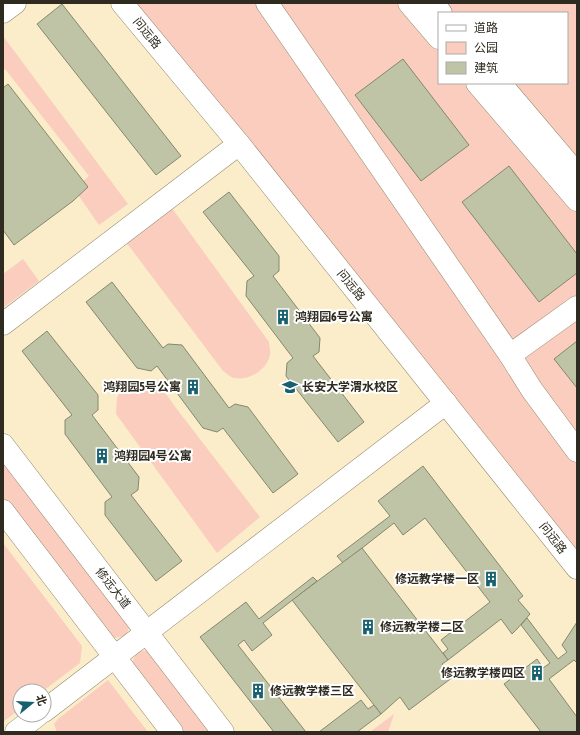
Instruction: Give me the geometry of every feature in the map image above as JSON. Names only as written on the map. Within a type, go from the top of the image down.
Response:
[{"type":"street","points":[[3,12],[16,3]]},
{"type":"street","name":"问远路","points":[[122,3],[239,144],[577,568]]},
{"type":"street","points":[[267,3],[510,355],[532,390],[577,451]]},
{"type":"street","points":[[409,3],[438,37]]},
{"type":"street","points":[[433,3],[440,12]]},
{"type":"street","points":[[479,84],[577,200]]},
{"type":"street","points":[[501,84],[577,174]]},
{"type":"street","points":[[3,324],[239,144]]},
{"type":"street","points":[[510,355],[577,307]]},
{"type":"street","points":[[52,705],[446,403]]},
{"type":"street","name":"修远大道","points":[[3,445],[223,732]]},
{"type":"street","points":[[3,511],[172,732]]},
{"type":"street","points":[[16,732],[28,723]]},
{"type":"shaded area","name":"长安大学渭水校区","points":[[3,3],[577,3],[577,732],[3,732]]},
{"type":"green space","points":[[132,3],[577,3],[577,555]]},
{"type":"green space","points":[[3,36],[128,204],[99,225],[74,189],[89,176],[5,69],[3,70]]},
{"type":"green space","points":[[169,204],[269,342],[270,353],[268,360],[261,370],[251,376],[246,378],[234,378],[223,371],[123,238]]},
{"type":"green space","points":[[23,259],[39,281],[3,308],[3,274]]},
{"type":"green space","points":[[128,381],[144,381],[159,384],[260,517],[217,553],[116,414],[117,397]]},
{"type":"green space","points":[[3,456],[130,627],[125,636],[115,638],[106,633],[3,499]]},
{"type":"green space","points":[[3,543],[82,646],[80,663],[52,684],[12,683],[12,715],[3,722]]},
{"type":"green space","points":[[147,650],[156,655],[215,732],[181,732],[132,662],[137,652]]},
{"type":"green space","points":[[108,680],[148,732],[57,732],[54,724],[58,719]]},
{"type":"green space","points":[[394,714],[388,732],[370,732]]},
{"type":"building","points":[[62,4],[181,156],[156,175],[37,24]]},
{"type":"building","points":[[403,59],[469,145],[421,181],[355,95]]},
{"type":"building","points":[[8,84],[88,187],[73,201],[14,245],[3,230],[3,88]]},
{"type":"building","points":[[509,166],[577,254],[577,273],[539,302],[462,202]]},
{"type":"building","name":"鸿翔园6号公寓","points":[[229,192],[279,256],[279,271],[273,276],[320,338],[319,352],[313,356],[364,422],[338,442],[286,376],[287,363],[293,358],[246,296],[247,281],[254,276],[203,212]]},
{"type":"building","name":"鸿翔园5号公寓","points":[[112,282],[163,348],[168,344],[182,345],[229,408],[235,404],[248,407],[298,474],[273,493],[223,428],[217,432],[203,428],[157,366],[151,371],[137,368],[86,302]]},
{"type":"building","name":"鸿翔园4号公寓","points":[[47,331],[98,395],[98,410],[92,415],[139,477],[138,490],[131,495],[182,561],[156,581],[105,515],[105,502],[112,497],[65,434],[65,420],[72,415],[22,351]]},
{"type":"building","points":[[577,341],[577,388],[554,359]]},
{"type":"building","name":"修远教学楼一区","points":[[423,466],[523,596],[518,600],[530,614],[512,634],[501,619],[448,660],[443,653],[448,649],[441,640],[490,602],[425,518],[403,535],[394,523],[343,563],[337,556],[390,516],[378,501]]},
{"type":"building","name":"修远教学楼二区","points":[[362,548],[448,660],[442,664],[453,677],[409,710],[400,697],[381,714],[292,600]]},
{"type":"building","name":"修远教学楼三区","points":[[313,577],[317,581],[263,623],[272,635],[252,651],[244,640],[238,645],[306,732],[274,732],[200,637],[246,602],[259,619]]},
{"type":"building","name":"修远教学楼四区","points":[[527,618],[558,659],[567,652],[562,645],[577,622],[577,663],[574,660],[549,679],[577,717],[577,732],[541,732],[504,684],[537,659],[543,668],[550,663],[521,625]]},
{"type":"building","name":"修远教学楼三区","points":[[361,700],[368,709],[374,705],[381,714],[357,732],[319,732]]},
{"type":"place","name":"鸿翔园6号公寓","points":[[283,317]]},
{"type":"place","name":"鸿翔园5号公寓","points":[[193,387]]},
{"type":"place","name":"长安大学渭水校区","points":[[290,387]]},
{"type":"place","name":"鸿翔园4号公寓","points":[[102,456]]},
{"type":"place","name":"修远教学楼一区","points":[[491,579]]},
{"type":"place","name":"修远教学楼二区","points":[[368,627]]},
{"type":"place","name":"修远教学楼四区","points":[[537,673]]},
{"type":"place","name":"修远教学楼三区","points":[[258,691]]}]
